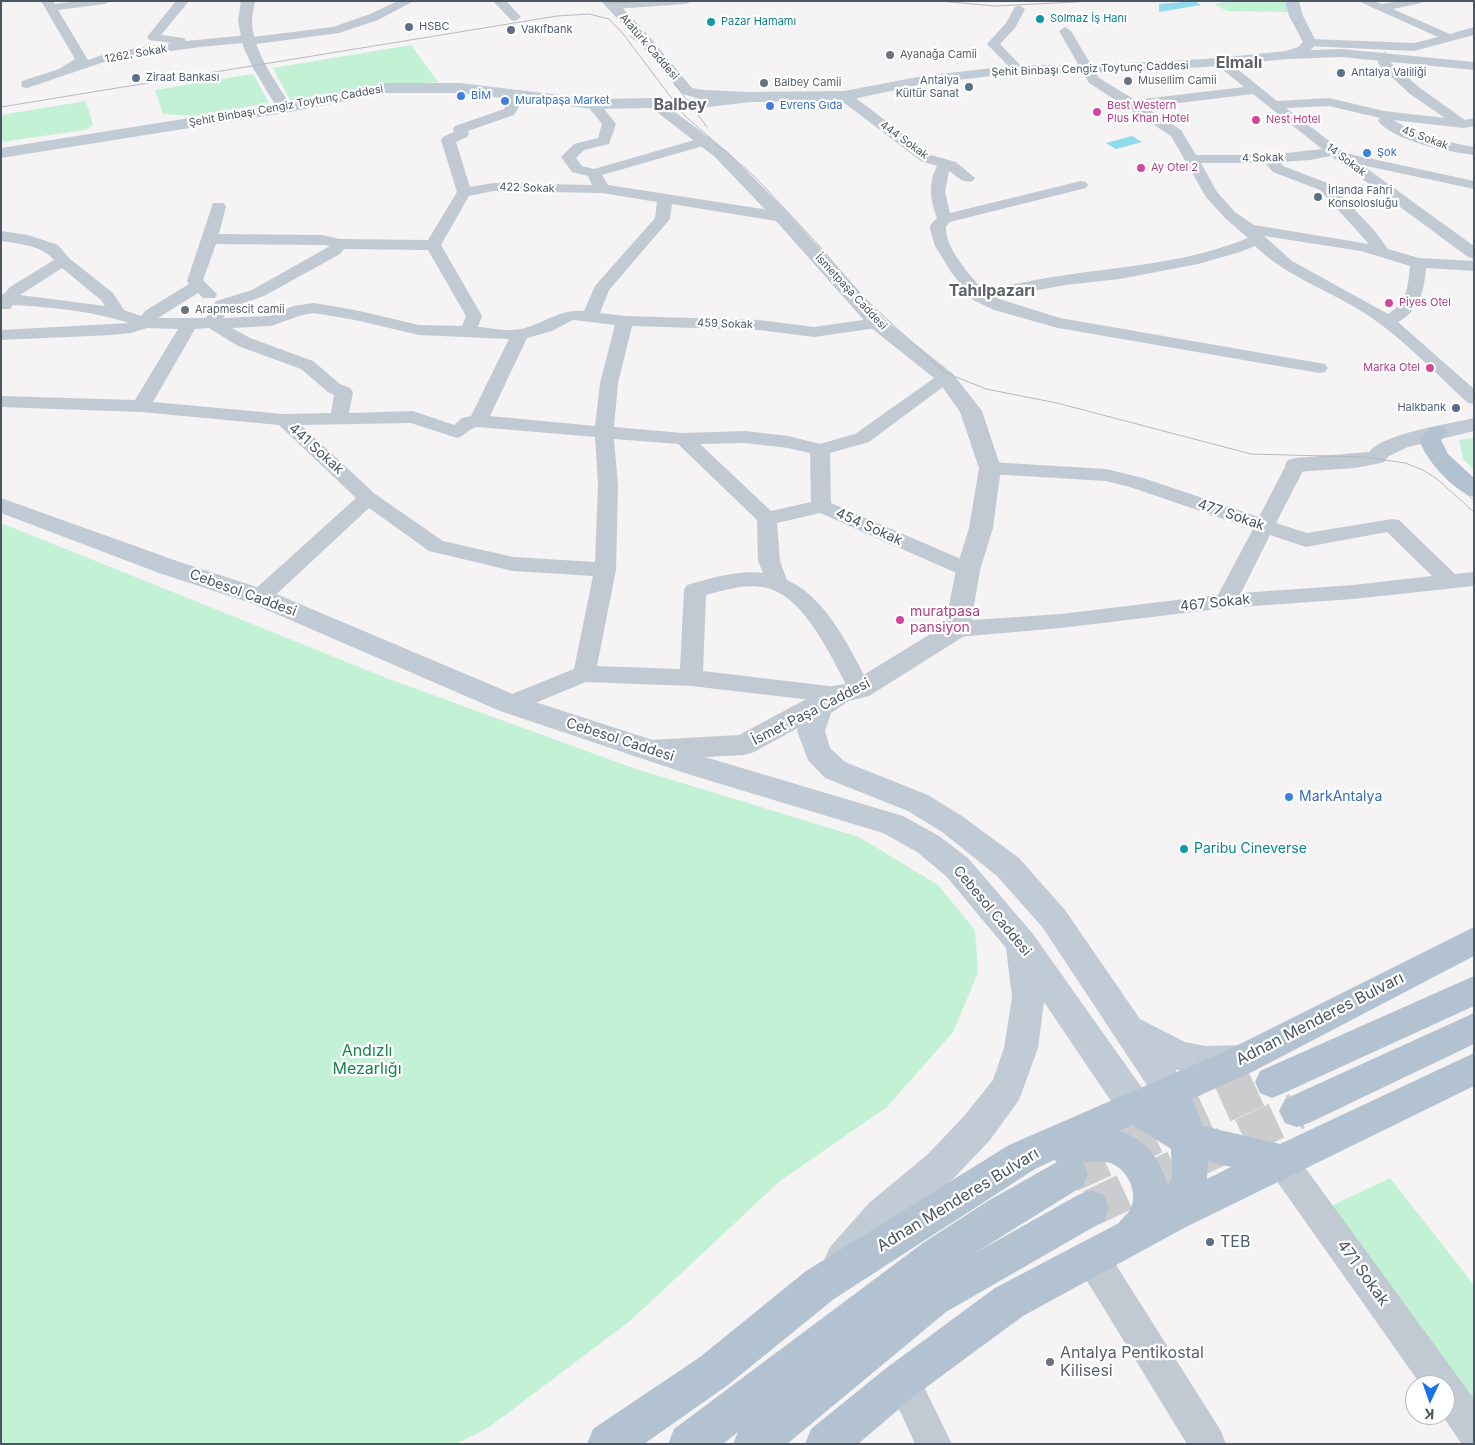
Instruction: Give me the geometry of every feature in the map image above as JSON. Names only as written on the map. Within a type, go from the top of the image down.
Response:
[{"type":"main road","points":[[1292,1],[1296,16],[1310,43]]},
{"type":"main road","name":"Şehit Binbaşı Cengiz Toytunç Caddesi","points":[[1,153],[284,108],[386,88],[460,88],[593,104],[654,103],[684,105],[750,97],[844,96],[923,80],[1018,69],[1087,69],[1221,62],[1288,54],[1303,50],[1310,43]]},
{"type":"main road","points":[[1438,433],[1430,438],[1430,444],[1435,452],[1474,490]]},
{"type":"main road","name":"Cebesol Caddesi","points":[[1,505],[168,567],[260,596],[510,704],[650,750],[893,824],[928,844],[957,867],[1022,944],[1135,1107]]},
{"type":"main road","points":[[849,692],[819,708],[810,731],[818,753],[835,770],[918,803],[952,824],[1008,867],[1054,919],[1170,1091],[1182,1115],[1189,1140],[1190,1176],[1171,1215]]},
{"type":"main road","name":"Adnan Menderes Bulvarı","points":[[608,1444],[714,1371],[820,1285],[1022,1157],[1060,1160],[1135,1107],[1242,1060],[1474,940]]},
{"type":"main road","points":[[820,1285],[882,1216],[941,1166],[978,1128],[1007,1089],[1022,1048],[1028,997],[1022,944]]},
{"type":"main road","points":[[1272,1082],[1474,990]]},
{"type":"main road","points":[[1126,1026],[1154,1044],[1179,1055],[1205,1061],[1242,1060]]},
{"type":"main road","points":[[1296,1111],[1474,1028]]},
{"type":"main road","points":[[826,1444],[899,1383],[1009,1302],[1171,1215],[1474,1069]]},
{"type":"main road","points":[[1135,1107],[1189,1140],[1282,1162]]},
{"type":"main road","points":[[689,1444],[936,1256],[1001,1214],[1060,1160],[1113,1145],[1136,1160],[1145,1170],[1151,1190],[1148,1217],[1132,1236]]},
{"type":"main road","points":[[754,1444],[932,1298],[1091,1208]]},
{"type":"street","points":[[31,99],[27,84],[82,60],[48,5],[105,1]]},
{"type":"street","points":[[183,1],[168,17],[154,37],[200,43]]},
{"type":"street","points":[[248,1],[244,22],[249,40],[257,60],[284,108]]},
{"type":"street","name":"1262. Sokak","points":[[27,84],[112,56],[200,43],[249,40],[335,30],[374,17],[408,1]]},
{"type":"street","points":[[500,1],[515,17]]},
{"type":"street","points":[[610,4],[686,1]]},
{"type":"street","points":[[1364,1],[1448,38]]},
{"type":"street","points":[[1381,8],[1417,1]]},
{"type":"street","name":"Atatürk Caddesi","points":[[610,4],[643,38],[687,90],[704,95],[750,97]]},
{"type":"street","points":[[1018,69],[992,44],[1011,25],[1019,9]]},
{"type":"street","points":[[1065,31],[1087,69],[1103,87],[1133,104],[1176,133],[1211,194],[1230,215],[1254,234],[1286,264],[1387,321],[1474,399]]},
{"type":"street","points":[[1310,43],[1414,47],[1474,31]]},
{"type":"street","points":[[1310,43],[1319,48],[1341,53]]},
{"type":"street","name":"Şehit Binbaşı Cengiz Toytunç Caddesi","points":[[1288,54],[1341,53],[1474,66]]},
{"type":"street","points":[[1385,56],[1384,63],[1409,86],[1470,126]]},
{"type":"street","name":"14 Sokak","points":[[1221,62],[1273,105],[1443,233],[1474,254]]},
{"type":"street","points":[[1133,104],[1255,90]]},
{"type":"street","points":[[433,245],[464,192],[448,140],[462,134],[460,129],[509,112],[519,95]]},
{"type":"street","name":"444 Sokak","points":[[844,96],[926,158],[951,165],[968,178]]},
{"type":"street","points":[[1273,105],[1329,102],[1384,114],[1470,126]]},
{"type":"street","name":"İsmetpaşa Caddesi","points":[[654,103],[721,154],[877,323],[946,378],[971,411],[990,468],[981,528],[968,570],[957,629]]},
{"type":"street","points":[[593,104],[609,124],[604,141],[579,147],[568,157],[577,169],[594,173],[704,141]]},
{"type":"street","name":"45 Sokak","points":[[1384,114],[1385,122],[1441,146],[1474,150]]},
{"type":"street","points":[[1338,154],[1474,185]]},
{"type":"street","name":"4 Sokak","points":[[1192,159],[1270,159],[1338,154]]},
{"type":"street","points":[[1270,159],[1278,169],[1326,187],[1369,233],[1384,253]]},
{"type":"street","points":[[945,164],[938,178],[938,201],[942,222],[938,229],[943,246],[959,272],[979,296],[1000,306],[1058,323],[1319,368]]},
{"type":"street","points":[[594,173],[602,189]]},
{"type":"street","points":[[942,222],[1080,185]]},
{"type":"street","name":"422 Sokak","points":[[464,192],[493,187],[552,190],[602,189],[782,218]]},
{"type":"street","points":[[590,316],[601,289],[662,219],[665,198]]},
{"type":"street","points":[[218,206],[196,281],[222,305]]},
{"type":"street","points":[[1443,233],[1466,232]]},
{"type":"street","points":[[979,296],[1065,280],[1120,274],[1198,259],[1234,249],[1254,234],[1363,247],[1418,263],[1474,266]]},
{"type":"street","points":[[1,236],[28,240],[52,248],[63,261],[107,297],[118,314]]},
{"type":"street","points":[[210,238],[322,240],[340,244],[433,245]]},
{"type":"street","points":[[212,324],[222,305],[258,293],[334,251],[340,244]]},
{"type":"street","points":[[433,245],[474,316],[468,331]]},
{"type":"street","points":[[4,302],[16,290],[63,261]]},
{"type":"street","points":[[1387,321],[1405,311],[1411,300],[1417,281],[1418,263]]},
{"type":"street","points":[[1,335],[131,328],[146,323],[151,315],[199,285]]},
{"type":"street","points":[[4,302],[80,306],[118,314],[146,323],[189,324],[270,321],[299,310],[314,308],[355,314],[419,330],[520,335],[478,420]]},
{"type":"street","name":"459 Sokak","points":[[520,335],[546,327],[571,315],[625,321],[759,325],[814,332],[877,323]]},
{"type":"street","points":[[584,674],[605,570],[608,485],[604,433],[609,383],[625,321]]},
{"type":"street","points":[[141,406],[189,324]]},
{"type":"street","points":[[212,324],[244,342],[307,365],[334,388],[344,392],[339,419]]},
{"type":"street","points":[[284,420],[413,417],[457,432],[469,422],[478,420],[683,439],[745,437],[788,442],[820,450],[862,438],[946,378]]},
{"type":"street","name":"441 Sokak","points":[[1,400],[141,406],[284,420],[368,498],[436,546],[513,564],[605,570]]},
{"type":"street","points":[[1226,601],[1296,465],[1355,461],[1376,457],[1381,452],[1400,442],[1474,424]]},
{"type":"street","points":[[683,439],[767,518],[769,561],[778,583]]},
{"type":"street","points":[[820,450],[821,506]]},
{"type":"street","name":"477 Sokak","points":[[990,468],[1106,474],[1136,482],[1306,540],[1392,525],[1450,582]]},
{"type":"street","points":[[260,596],[368,498]]},
{"type":"street","name":"454 Sokak","points":[[767,518],[798,513],[821,506],[968,570]]},
{"type":"street","points":[[510,704],[584,674],[691,678],[849,692],[816,614],[803,599],[778,583],[753,578],[695,590],[691,678]]},
{"type":"street","name":"467 Sokak","points":[[957,629],[1061,622],[1226,601],[1353,592],[1474,580]]},
{"type":"street","name":"İsmet Paşa Caddesi","points":[[650,750],[744,745],[849,692],[957,629]]},
{"type":"street","name":"471 Sokak","points":[[1282,1162],[1435,1375]]},
{"type":"street","points":[[1099,1269],[1208,1444]]},
{"type":"street","points":[[899,1383],[913,1401],[934,1444]]},
{"type":"street","points":[[1455,1403],[1474,1430]]},
{"type":"green space","points":[[1234,1],[1287,1],[1289,6],[1287,12],[1227,11],[1214,4]]},
{"type":"green space","points":[[411,45],[438,82],[389,85],[291,102],[273,68]]},
{"type":"green space","points":[[253,74],[269,103],[196,116],[163,114],[155,90]]},
{"type":"green space","points":[[86,101],[93,125],[85,130],[1,142],[1,115]]},
{"type":"green space","points":[[1474,438],[1474,470],[1463,459],[1459,440]]},
{"type":"green space","name":"Andızlı Mezarlığı","points":[[1,523],[389,679],[633,768],[859,837],[938,885],[975,930],[978,973],[953,1032],[887,1107],[780,1181],[630,1321],[488,1428],[456,1444],[1,1444]]},
{"type":"green space","points":[[1390,1178],[1474,1285],[1474,1401],[1455,1375],[1329,1207]]},
{"type":"water","points":[[1195,1],[1201,5],[1159,12],[1159,4]]},
{"type":"water","points":[[1132,136],[1142,142],[1116,149],[1106,143]]},
{"type":"tunnel","points":[[1070,1174],[1272,1082]]},
{"type":"tunnel","points":[[1091,1208],[1297,1111]]},
{"type":"tram line","points":[[602,1],[614,3],[643,1]]},
{"type":"tram line","points":[[939,1],[995,6],[1095,1]]},
{"type":"tram line","points":[[1,107],[557,16],[589,14],[609,19],[624,35],[685,116],[754,176],[813,239],[864,298],[944,372],[986,389],[1057,403],[1251,454],[1363,457],[1405,463],[1423,470],[1437,479],[1474,512]]},
{"type":"tram line","points":[[630,36],[651,52],[707,127]]},
{"type":"tram line","points":[[1447,478],[1474,500]]},
{"type":"place","name":"Solmaz İş Hanı","points":[[1040,19]]},
{"type":"place","name":"Pazar Hamamı","points":[[711,22]]},
{"type":"place","name":"HSBC","points":[[409,27]]},
{"type":"place","name":"Vakıfbank","points":[[511,30]]},
{"type":"place","name":"Ayanağa Camii","points":[[890,55]]},
{"type":"place","name":"Antalya Valiliği","points":[[1341,73]]},
{"type":"place","name":"Ziraat Bankası","points":[[136,78]]},
{"type":"place","name":"Musellim Camii","points":[[1128,81]]},
{"type":"place","name":"Balbey Camii","points":[[764,83]]},
{"type":"place","name":"Antalya Kültür Sanat","points":[[969,87]]},
{"type":"place","name":"BİM","points":[[461,96]]},
{"type":"place","name":"Muratpaşa Market","points":[[505,101]]},
{"type":"place","name":"Evrens Gıda","points":[[770,106]]},
{"type":"place","name":"Best Western Plus Khan Hotel","points":[[1097,112]]},
{"type":"place","name":"Nest Hotel","points":[[1256,120]]},
{"type":"place","name":"Şok","points":[[1367,153]]},
{"type":"place","name":"Ay Otel 2","points":[[1141,168]]},
{"type":"place","name":"İrlanda Fahri Konsolosluğu","points":[[1318,197]]},
{"type":"place","name":"Piyes Otel","points":[[1389,303]]},
{"type":"place","name":"Arapmescit camii","points":[[185,310]]},
{"type":"place","name":"Marka Otel","points":[[1430,368]]},
{"type":"place","name":"Halkbank","points":[[1456,408]]},
{"type":"place","name":"muratpasa pansiyon","points":[[900,620]]},
{"type":"place","name":"MarkAntalya","points":[[1289,797]]},
{"type":"place","name":"Paribu Cineverse","points":[[1184,849]]},
{"type":"place","name":"TEB","points":[[1210,1242]]},
{"type":"place","name":"Antalya Pentikostal Kilisesi","points":[[1050,1362]]},
{"type":"district","name":"Elmalı","points":[[1239,63]]},
{"type":"district","name":"Balbey","points":[[680,105]]},
{"type":"district","name":"Tahılpazarı","points":[[992,291]]}]
